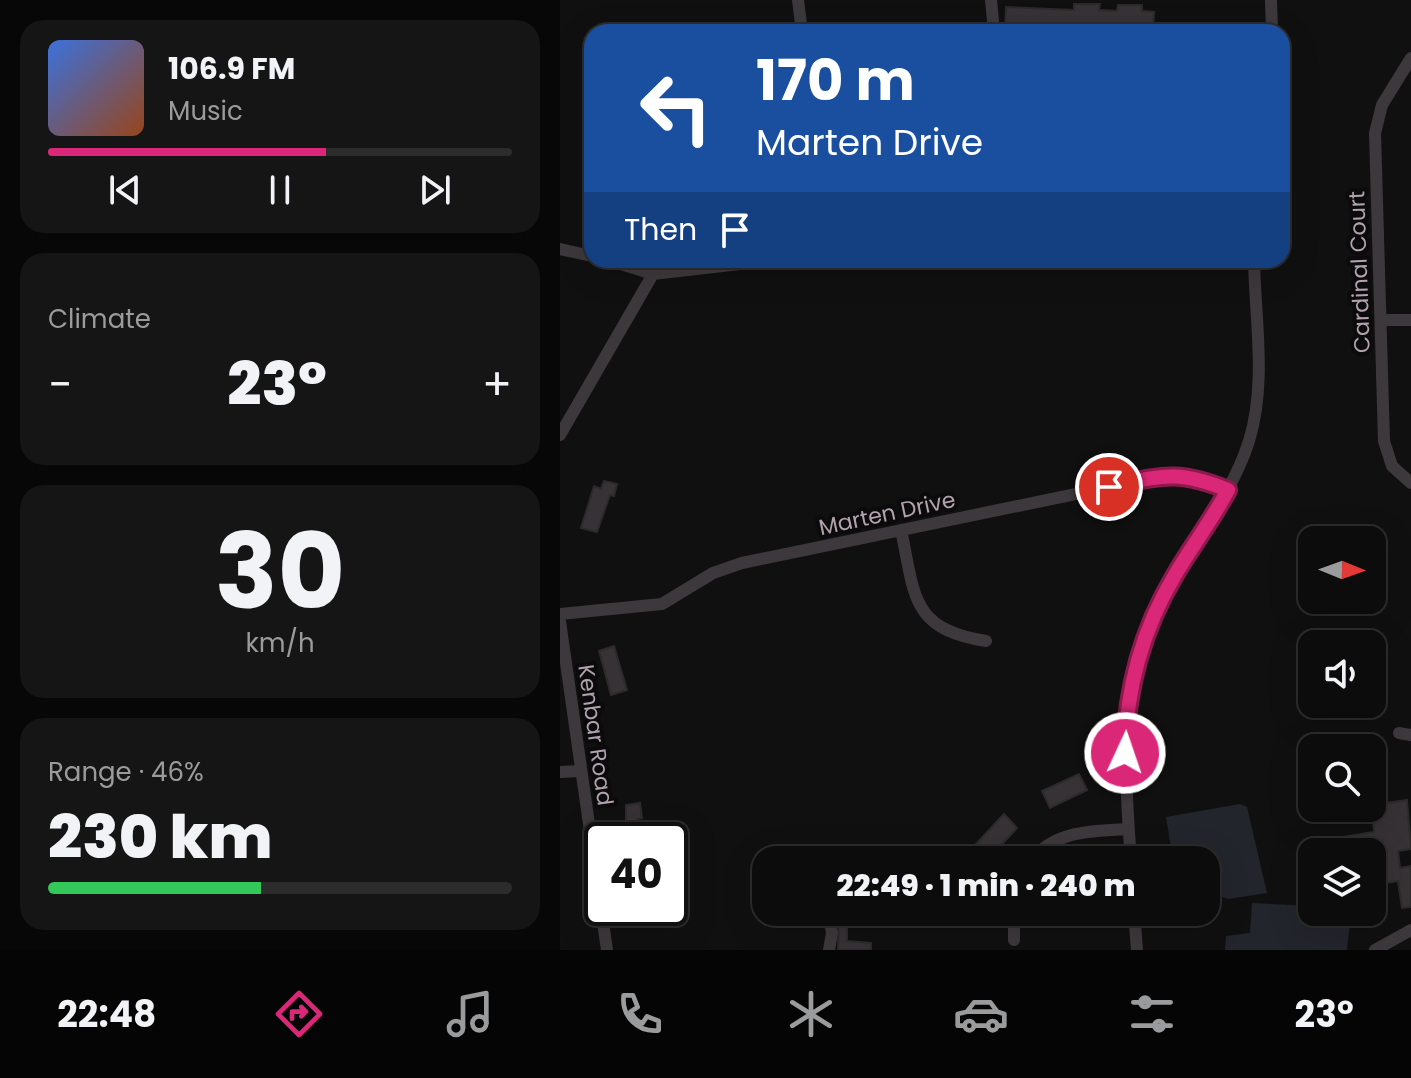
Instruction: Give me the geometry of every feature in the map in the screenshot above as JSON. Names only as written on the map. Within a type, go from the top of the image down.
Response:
[{"type":"street","points":[[798,0],[801,24]]},
{"type":"street","points":[[991,0],[993,24]]},
{"type":"street","points":[[1271,0],[1272,24]]},
{"type":"street","name":"Cardinal Court","points":[[1411,58],[1382,105],[1375,133],[1384,441],[1392,466],[1411,483]]},
{"type":"street","points":[[560,249],[584,254]]},
{"type":"street","points":[[634,268],[653,274],[705,268]]},
{"type":"street","points":[[1130,846],[1125,728],[1130,689],[1141,647],[1167,588],[1228,490],[1249,440],[1256,406],[1254,268]]},
{"type":"street","points":[[560,435],[653,274]]},
{"type":"street","points":[[1381,320],[1411,320]]},
{"type":"street","name":"Marten Drive","points":[[560,614],[662,604],[713,573],[742,563],[1168,475],[1191,476],[1228,490]]},
{"type":"street","points":[[901,530],[916,600],[929,619],[947,633],[986,641]]},
{"type":"street","name":"Kenbar Road","points":[[560,621],[579,771],[607,950]]},
{"type":"street","points":[[560,772],[579,771]]},
{"type":"street","points":[[1048,846],[1068,836],[1128,829]]},
{"type":"street","points":[[829,950],[831,926]]},
{"type":"street","points":[[1014,926],[1014,940]]},
{"type":"street","points":[[1135,926],[1137,950]]},
{"type":"street","points":[[1375,950],[1391,938],[1411,930]]},
{"type":"shaded area","points":[[1240,804],[1247,807],[1267,893],[1228,899],[1220,896],[1220,846],[1171,846],[1166,817]]},
{"type":"shaded area","points":[[1252,903],[1298,905],[1298,926],[1350,926],[1347,950],[1225,950],[1226,936],[1250,933]]},
{"type":"building","points":[[1074,4],[1100,4],[1099,10],[1117,11],[1118,5],[1142,5],[1142,11],[1154,12],[1153,24],[1005,24],[1006,7],[1074,10]]},
{"type":"building","points":[[604,481],[617,484],[597,532],[581,528],[594,486],[601,489]]},
{"type":"building","points":[[614,646],[627,690],[611,695],[599,651]]},
{"type":"building","points":[[1079,774],[1087,790],[1050,808],[1042,791]]},
{"type":"building","points":[[1407,800],[1411,849],[1398,851],[1400,868],[1411,866],[1411,907],[1402,908],[1398,881],[1386,883],[1386,838],[1336,838],[1374,832],[1373,822],[1386,822],[1386,803]]},
{"type":"building","points":[[640,803],[642,818],[637,819],[637,822],[626,822],[626,805]]},
{"type":"building","points":[[1004,814],[1017,828],[1000,846],[976,844]]},
{"type":"building","points":[[839,926],[847,926],[847,941],[871,943],[871,950],[838,950]]},
{"type":"route","points":[[1109,487],[1168,475],[1191,476],[1228,490],[1174,575],[1146,633],[1130,689],[1125,753]]}]
